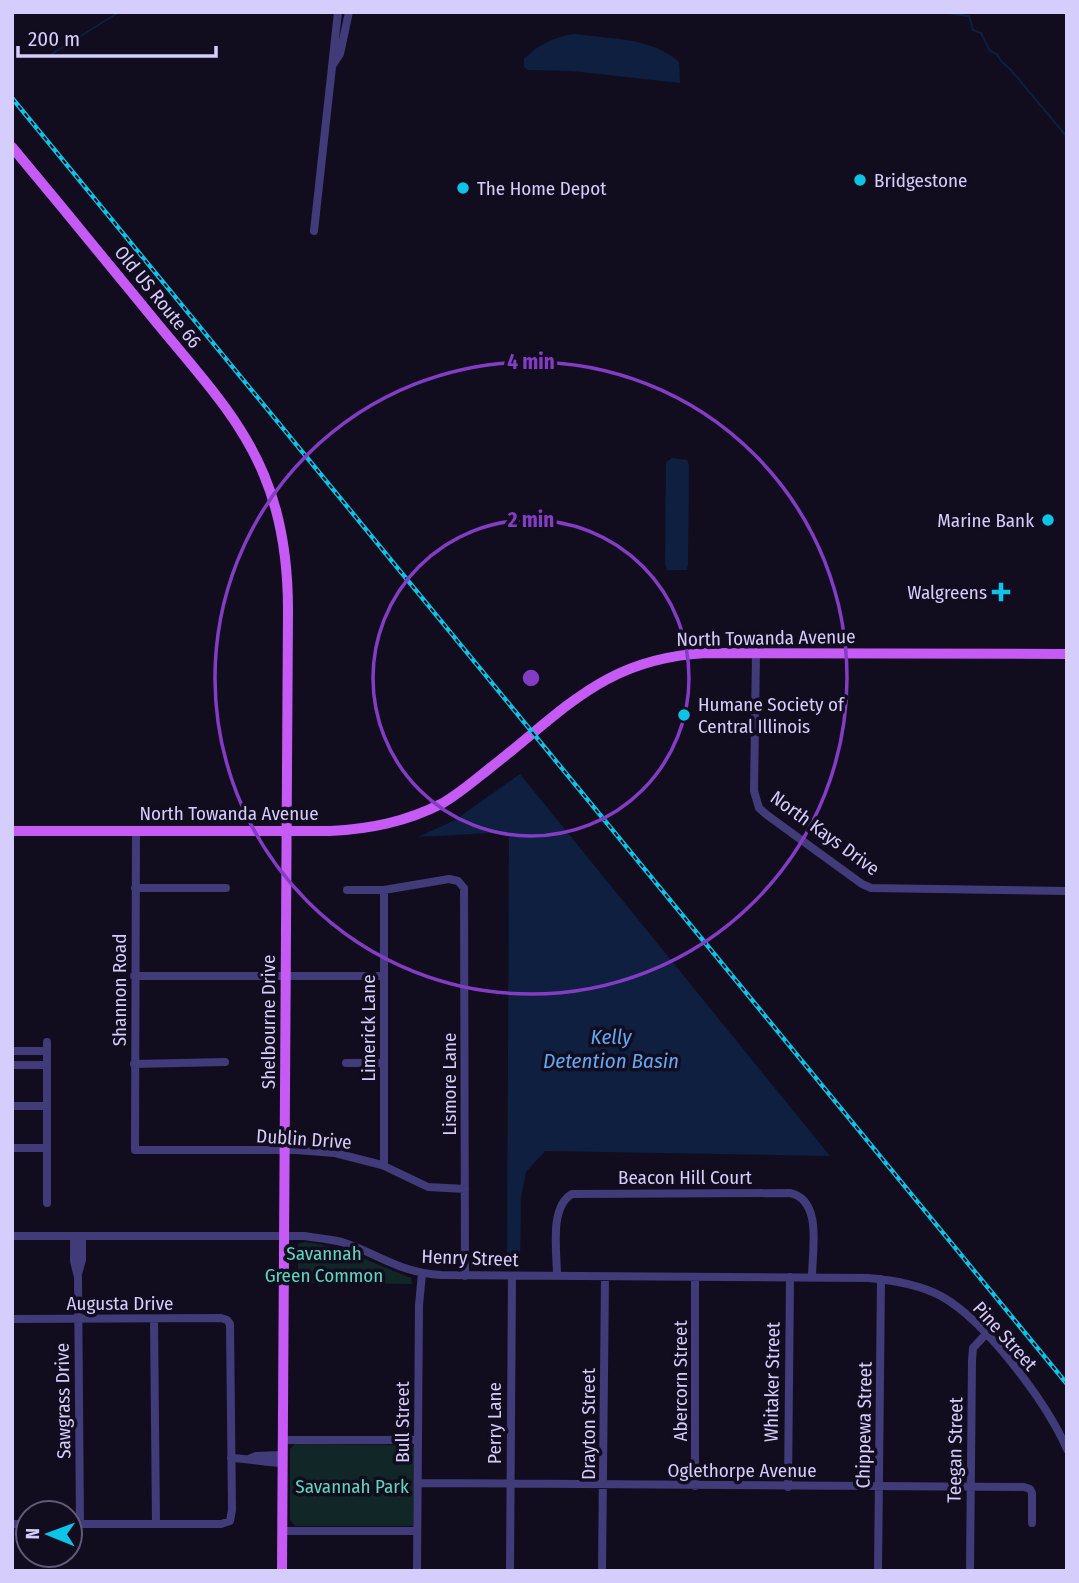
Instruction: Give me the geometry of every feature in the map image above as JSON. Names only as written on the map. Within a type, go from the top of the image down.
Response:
[{"type":"main road","name":"Old US Route 66","points":[[12,147],[226,407],[243,433],[265,477]]},
{"type":"main road","name":"Shelbourne Drive","points":[[265,477],[282,534],[287,570],[282,1571]]},
{"type":"main road","name":"North Towanda Avenue","points":[[12,831],[359,830],[378,827],[407,819],[456,794],[593,686],[610,676],[640,664],[686,654],[1067,654]]},
{"type":"street","points":[[314,231],[338,12]]},
{"type":"street","points":[[332,66],[340,54],[349,12]]},
{"type":"street","name":"North Kays Drive","points":[[756,653],[754,791],[762,811],[871,888],[1067,891]]},
{"type":"street","name":"Shannon Road","points":[[135,1150],[136,830]]},
{"type":"street","name":"Lismore Lane","points":[[384,890],[454,879],[462,884],[465,892],[465,1276]]},
{"type":"street","points":[[135,888],[226,888]]},
{"type":"street","points":[[347,890],[384,890]]},
{"type":"street","name":"Limerick Lane","points":[[384,890],[384,1166]]},
{"type":"street","points":[[134,976],[384,976]]},
{"type":"street","points":[[12,1051],[47,1047],[47,1203]]},
{"type":"street","points":[[134,1064],[225,1062]]},
{"type":"street","points":[[346,1063],[384,1063]]},
{"type":"street","points":[[12,1065],[47,1065]]},
{"type":"street","points":[[12,1106],[47,1107]]},
{"type":"street","points":[[12,1148],[47,1148]]},
{"type":"street","name":"Dublin Drive","points":[[135,1150],[285,1150],[335,1153],[384,1166],[428,1187],[465,1189]]},
{"type":"street","name":"Beacon Hill Court","points":[[557,1276],[557,1214],[562,1202],[572,1194],[764,1193],[797,1195],[811,1208],[812,1277]]},
{"type":"street","name":"Henry Street","points":[[12,1236],[284,1235],[343,1242],[396,1266],[422,1274],[881,1279],[911,1284],[931,1292]]},
{"type":"street","name":"Sawgrass Drive","points":[[78,1236],[82,1260],[78,1277],[80,1499]]},
{"type":"street","name":"Bull Street","points":[[417,1571],[419,1305],[422,1274]]},
{"type":"street","name":"Perry Lane","points":[[510,1571],[512,1276]]},
{"type":"street","name":"Drayton Street","points":[[602,1571],[605,1277]]},
{"type":"street","name":"Abercorn Street","points":[[695,1277],[695,1486]]},
{"type":"street","name":"Whitaker Street","points":[[788,1487],[790,1277]]},
{"type":"street","name":"Chippewa Street","points":[[878,1571],[881,1279]]},
{"type":"street","name":"Pine Street","points":[[931,1292],[958,1308],[986,1334],[1039,1400],[1067,1449]]},
{"type":"street","name":"Augusta Drive","points":[[12,1319],[228,1320],[231,1329],[231,1458]]},
{"type":"street","points":[[155,1319],[156,1523]]},
{"type":"street","name":"Teegan Street","points":[[970,1571],[972,1360],[973,1348],[986,1334]]},
{"type":"street","points":[[283,1440],[418,1440]]},
{"type":"street","points":[[84,1524],[229,1522],[232,1510],[231,1458],[256,1462],[282,1459]]},
{"type":"street","name":"Oglethorpe Avenue","points":[[418,1483],[1024,1487],[1030,1489],[1032,1494],[1032,1523]]},
{"type":"street","points":[[282,1531],[417,1531]]},
{"type":"green space","name":"Savannah Green Common","points":[[305,1242],[333,1247],[359,1257],[411,1278],[412,1284],[298,1283],[298,1244]]},
{"type":"green space","name":"Savannah Park","points":[[295,1444],[412,1445],[415,1448],[413,1526],[295,1526],[290,1520],[290,1449]]},
{"type":"water","points":[[574,34],[643,43],[656,48],[679,62],[680,83],[572,71],[528,70],[524,67],[524,59],[541,46]]},
{"type":"water","points":[[672,458],[687,460],[689,465],[686,570],[667,570],[665,564],[666,462]]},
{"type":"water","name":"Kelly Detention Basin","points":[[520,774],[830,1156],[545,1151],[526,1172],[521,1197],[520,1267],[507,1267],[509,832],[418,837],[455,820]]},
{"type":"waterway","points":[[47,57],[119,12]]},
{"type":"waterway","points":[[940,12],[969,16],[973,30],[981,33],[990,51],[997,54],[1067,137]]},
{"type":"railway","points":[[12,98],[1067,1384]]},
{"type":"place","name":"Bridgestone","points":[[860,180]]},
{"type":"place","name":"The Home Depot","points":[[463,188]]},
{"type":"place","name":"Marine Bank","points":[[1048,520]]},
{"type":"place","name":"Walgreens","points":[[1001,592]]},
{"type":"place","name":"Humane Society of Central Illinois","points":[[684,715]]}]
